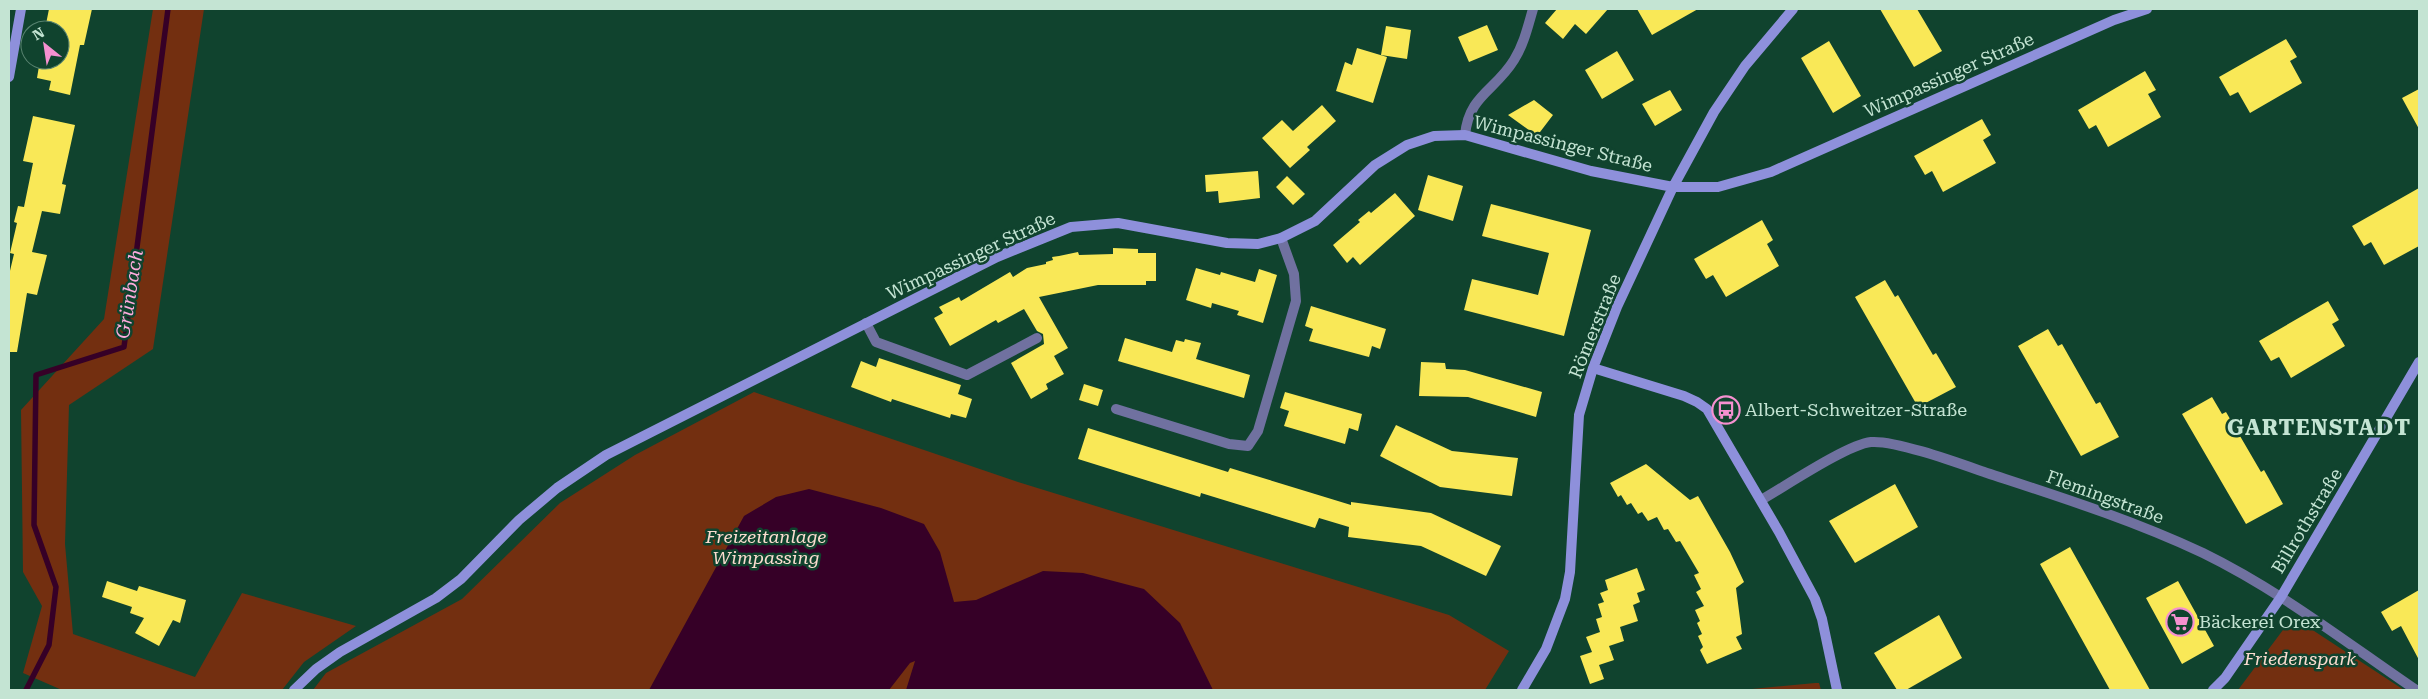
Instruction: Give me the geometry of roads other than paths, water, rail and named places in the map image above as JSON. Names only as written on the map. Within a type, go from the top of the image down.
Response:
[{"type":"street","points":[[9,77],[21,9]]},
{"type":"street","points":[[1465,135],[1470,110],[1500,80],[1515,59],[1524,39],[1533,9]]},
{"type":"street","name":"Römerstraße","points":[[1522,690],[1546,649],[1564,599],[1570,572],[1579,415],[1617,307],[1673,187],[1697,141],[1729,88],[1792,9]]},
{"type":"street","name":"Wimpassinger Straße","points":[[294,690],[316,669],[340,652],[392,624],[461,579],[519,520],[544,499],[606,454],[997,257],[1071,227],[1118,223],[1227,243],[1258,244],[1281,238],[1315,222],[1375,165],[1407,145],[1434,136],[1465,135],[1591,171],[1673,187],[1718,188],[1771,172],[2114,20],[2147,9]]},
{"type":"street","points":[[1116,409],[1228,444],[1248,446],[1258,431],[1296,301],[1294,274],[1281,238]]},
{"type":"street","points":[[866,323],[876,342],[967,375],[1037,338]]},
{"type":"street","name":"Billrothstraße","points":[[2213,690],[2225,678],[2281,597],[2419,362]]},
{"type":"street","points":[[1594,368],[1684,396],[1707,409],[1795,560],[1820,613],[1837,690]]},
{"type":"street","name":"Flemingstraße","points":[[1761,500],[1850,449],[1870,442],[1892,445],[1966,466],[2111,514],[2204,554],[2281,597],[2416,690]]},
{"type":"waterway","name":"Grünbach","points":[[26,690],[49,645],[56,587],[34,525],[36,375],[124,347],[168,9]]},
{"type":"place","name":"Albert-Schweitzer-Straße","points":[[1726,410]]},
{"type":"place","name":"Bäckerei Orex","points":[[2180,622]]},
{"type":"district","name":"GARTENSTADT","points":[[2319,427]]},
{"type":"park label","name":"Freizeitanlage Wimpassing","points":[[766,547]]},
{"type":"park label","name":"Friedenspark","points":[[2300,659]]}]
